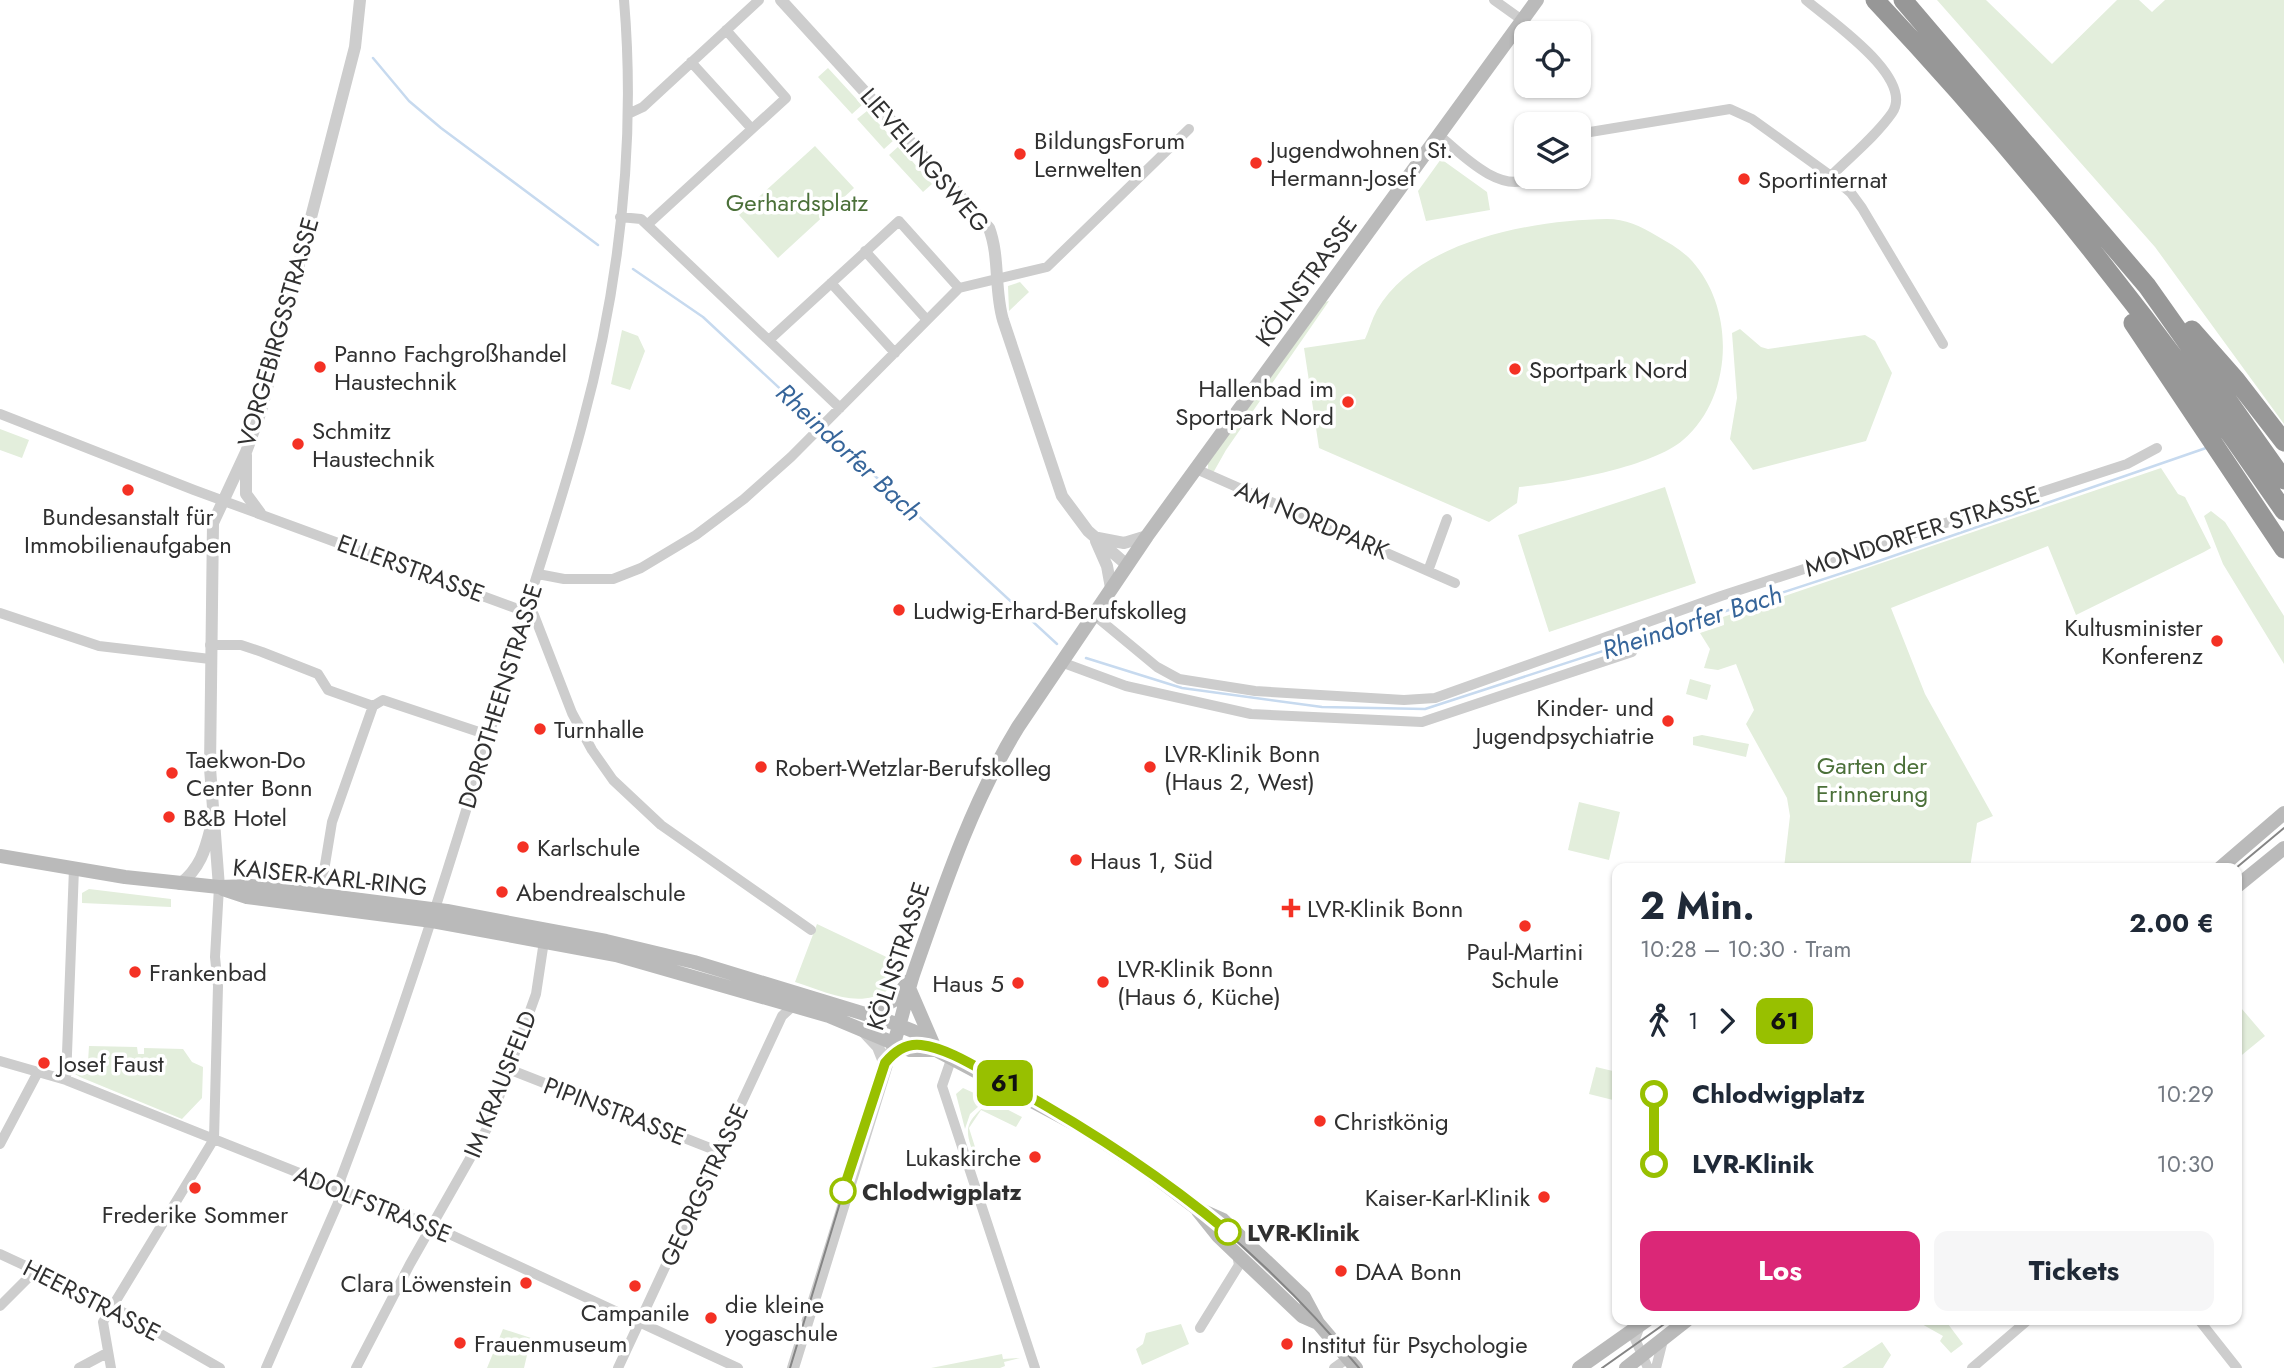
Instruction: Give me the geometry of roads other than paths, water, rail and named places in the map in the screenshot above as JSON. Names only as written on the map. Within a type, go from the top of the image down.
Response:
[{"type":"highway","points":[[1875,0],[1994,133],[2214,395],[2273,474],[2284,511]]},
{"type":"highway","points":[[1903,0],[2147,286],[2169,304],[2214,395],[2239,484],[2284,549]]},
{"type":"highway","points":[[2214,395],[2284,442]]},
{"type":"main road","name":"KÖLNSTRASSE","points":[[894,1042],[904,1028],[911,983],[964,833],[984,787],[1012,737],[1147,536],[1537,0]]},
{"type":"main road","points":[[2226,863],[2284,813]]},
{"type":"main road","points":[[2242,882],[2284,848]]},
{"type":"main road","points":[[0,856],[74,869],[219,887]]},
{"type":"main road","name":"KAISER-KARL-RING","points":[[219,887],[251,886],[320,895],[433,916],[619,944],[694,962],[868,1014],[904,1028],[936,1050],[1102,1141],[1196,1208],[1223,1220],[1304,1297],[1318,1323],[1352,1363]]},
{"type":"main road","name":"KAISER-KARL-RING","points":[[219,887],[247,897],[433,916],[685,972],[858,1027],[910,1051],[936,1050]]},
{"type":"main road","points":[[868,1014],[894,1000],[911,983],[936,1050]]},
{"type":"main road","points":[[877,1034],[892,1034],[904,1028]]},
{"type":"main road","name":"KAISER-KARL-RING","points":[[1196,1208],[1217,1236],[1302,1316],[1318,1323]]},
{"type":"main road","points":[[1578,1368],[1639,1325]]},
{"type":"main road","points":[[1626,1368],[1645,1362],[1663,1339],[1681,1325]]},
{"type":"street","name":"VORGEBIRGSSTRASSE","points":[[111,1368],[103,1322],[214,1139],[218,986],[215,947],[219,887],[210,768],[213,523],[246,452],[261,411],[355,47],[360,0]]},
{"type":"street","name":"DOROTHEENSTRASSE","points":[[266,1368],[329,1229],[341,1178],[433,916],[538,574],[592,384],[620,217],[628,114],[624,0]]},
{"type":"street","points":[[628,114],[643,107],[759,0]]},
{"type":"street","name":"LIEVELINGSWEG","points":[[781,0],[989,228],[996,251],[996,279],[1003,320],[1062,496],[1095,537],[1127,565]]},
{"type":"street","points":[[1494,0],[1522,20]]},
{"type":"street","points":[[1806,0],[1883,68],[1896,92],[1893,112],[1831,176]]},
{"type":"street","points":[[647,225],[786,98],[726,30]]},
{"type":"street","points":[[691,62],[751,129]]},
{"type":"street","points":[[1591,132],[1710,111],[1730,109],[1741,113],[1851,193],[1942,344]]},
{"type":"street","points":[[538,574],[600,581],[641,568],[722,517],[813,436],[959,288],[1047,267],[1189,129]]},
{"type":"street","points":[[1440,136],[1477,166],[1502,181],[1514,182]]},
{"type":"street","points":[[620,217],[641,219],[679,258],[840,408]]},
{"type":"street","points":[[769,340],[900,220],[959,288]]},
{"type":"street","points":[[865,251],[927,320]]},
{"type":"street","points":[[831,283],[895,353]]},
{"type":"street","name":"ELLERSTRASSE","points":[[0,414],[526,611]]},
{"type":"street","name":"MONDORFER STRASSE","points":[[1093,614],[1157,667],[1178,679],[1255,691],[1404,700],[1434,698],[1721,596],[2127,464],[2157,448]]},
{"type":"street","points":[[246,452],[246,494],[260,513]]},
{"type":"street","name":"AM NORDPARK","points":[[1196,470],[1455,583]]},
{"type":"street","points":[[1428,570],[1447,519]]},
{"type":"street","points":[[1095,537],[1124,543],[1147,536]]},
{"type":"street","points":[[1095,537],[1107,566],[1111,588]]},
{"type":"street","points":[[526,611],[538,620],[555,675],[572,713],[592,750],[613,780],[669,831],[811,930]]},
{"type":"street","points":[[0,612],[99,646],[210,652],[241,645],[318,674],[328,690],[373,706]]},
{"type":"street","points":[[1061,662],[1126,685],[1251,714],[1422,722],[1632,652]]},
{"type":"street","points":[[320,895],[331,822],[373,706],[383,700],[488,735]]},
{"type":"street","points":[[180,884],[193,874],[200,863],[214,816]]},
{"type":"street","points":[[66,1080],[74,869]]},
{"type":"street","name":"IM KRAUSFELD","points":[[356,1368],[489,1125],[536,993],[544,941]]},
{"type":"street","name":"GEORGSTRASSE","points":[[618,1368],[782,1016],[794,1005]]},
{"type":"street","points":[[858,1027],[878,1047],[886,1067]]},
{"type":"street","name":"KÖLNSTRASSE","points":[[793,1368],[894,1042]]},
{"type":"street","points":[[952,1057],[942,1086],[948,1109],[1035,1368]]},
{"type":"street","name":"ADOLFSTRASSE","points":[[0,1061],[66,1080],[432,1226],[737,1368]]},
{"type":"street","name":"PIPINSTRASSE","points":[[510,1070],[720,1152]]},
{"type":"street","points":[[0,1144],[38,1072]]},
{"type":"street","name":"HEERSTRASSE","points":[[0,1254],[112,1306],[220,1368]]},
{"type":"street","points":[[1200,1328],[1239,1265],[1237,1254]]},
{"type":"street","points":[[0,1306],[36,1270]]},
{"type":"street","points":[[1642,1325],[1636,1332],[1635,1339],[1645,1362]]},
{"type":"street","points":[[1972,1368],[2022,1325]]},
{"type":"street","points":[[2203,1325],[2236,1368]]},
{"type":"street","points":[[1618,1339],[1635,1339]]},
{"type":"street","points":[[1656,1368],[1663,1339]]},
{"type":"street","points":[[79,1368],[107,1353]]},
{"type":"street","points":[[1334,1368],[1352,1363]]},
{"type":"waterway","name":"Rheindorfer Bach","points":[[373,58],[409,101],[441,128],[598,245]]},
{"type":"waterway","name":"Rheindorfer Bach","points":[[633,269],[703,317],[818,424]]},
{"type":"waterway","name":"Rheindorfer Bach","points":[[823,428],[1057,644]]},
{"type":"waterway","name":"Rheindorfer Bach","points":[[1086,658],[1182,688],[1322,707],[1425,709],[1870,564],[2206,448]]},
{"type":"tram line","points":[[2242,863],[2284,828]]},
{"type":"tram line","name":"61","points":[[843,1191],[878,1077],[885,1063],[900,1049],[918,1044],[976,1068],[1086,1128],[1146,1167],[1228,1232]]},
{"type":"tram line","points":[[790,1368],[878,1077],[890,1059],[904,1049],[921,1046],[956,1056],[975,1066],[1059,1113],[1153,1175],[1241,1245],[1322,1325],[1359,1368]]},
{"type":"tram line","points":[[1602,1368],[1663,1325]]},
{"type":"place","name":"BildungsForum Lernwelten","points":[[1020,154]]},
{"type":"place","name":"Jugendwohnen St. Hermann-Josef","points":[[1256,163]]},
{"type":"place","name":"Sportinternat","points":[[1744,179]]},
{"type":"place","name":"Panno Fachgroßhandel Haustechnik","points":[[320,367]]},
{"type":"place","name":"Sportpark Nord","points":[[1515,369]]},
{"type":"place","name":"Hallenbad im Sportpark Nord","points":[[1348,402]]},
{"type":"place","name":"Schmitz Haustechnik","points":[[298,444]]},
{"type":"place","name":"Bundesanstalt für Immobilienaufgaben","points":[[128,490]]},
{"type":"place","name":"Ludwig-Erhard-Berufskolleg","points":[[899,610]]},
{"type":"place","name":"Kultusminister Konferenz","points":[[2217,641]]},
{"type":"place","name":"Kinder- und Jugendpsychiatrie","points":[[1668,721]]},
{"type":"place","name":"Turnhalle","points":[[540,729]]},
{"type":"place","name":"Robert-Wetzlar-Berufskolleg","points":[[761,767]]},
{"type":"place","name":"LVR-Klinik Bonn (Haus 2, West)","points":[[1150,767]]},
{"type":"place","name":"Taekwon-Do Center Bonn","points":[[172,773]]},
{"type":"place","name":"B&B Hotel","points":[[169,817]]},
{"type":"place","name":"Karlschule","points":[[523,847]]},
{"type":"place","name":"Haus 1, Süd","points":[[1076,860]]},
{"type":"place","name":"Abendrealschule","points":[[502,892]]},
{"type":"place","name":"LVR-Klinik Bonn","points":[[1291,908]]},
{"type":"place","name":"Paul-Martini Schule","points":[[1525,926]]},
{"type":"place","name":"Frankenbad","points":[[135,972]]},
{"type":"place","name":"LVR-Klinik Bonn (Haus 6, Küche)","points":[[1103,982]]},
{"type":"place","name":"Haus 5","points":[[1018,983]]},
{"type":"place","name":"Josef Faust","points":[[44,1063]]},
{"type":"place","name":"Christkönig","points":[[1320,1121]]},
{"type":"place","name":"Lukaskirche","points":[[1035,1157]]},
{"type":"place","name":"Frederike Sommer","points":[[195,1188]]},
{"type":"place","name":"Chlodwigplatz","points":[[843,1191]]},
{"type":"place","name":"Kaiser-Karl-Klinik","points":[[1544,1197]]},
{"type":"place","name":"LVR-Klinik","points":[[1228,1232]]},
{"type":"place","name":"DAA Bonn","points":[[1341,1271]]},
{"type":"place","name":"Clara Löwenstein","points":[[526,1283]]},
{"type":"place","name":"Campanile","points":[[635,1286]]},
{"type":"place","name":"die kleine yogaschule","points":[[711,1318]]},
{"type":"place","name":"Frauenmuseum","points":[[460,1343]]},
{"type":"place","name":"Institut für Psychologie","points":[[1287,1344]]},
{"type":"park label","name":"Gerhardsplatz","points":[[797,202]]},
{"type":"park label","name":"Garten der Erinnerung","points":[[1872,779]]}]
